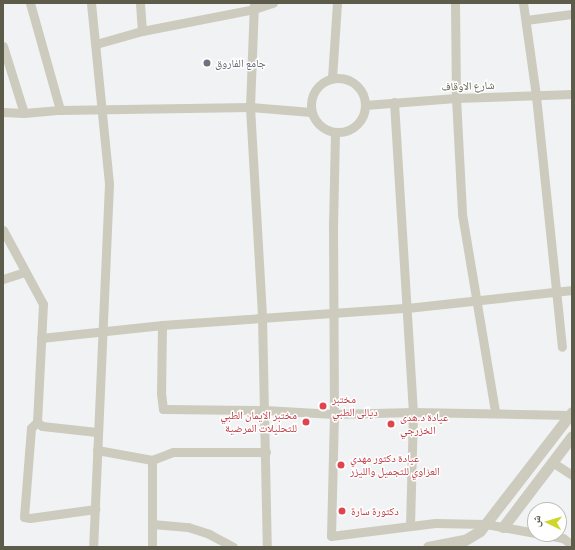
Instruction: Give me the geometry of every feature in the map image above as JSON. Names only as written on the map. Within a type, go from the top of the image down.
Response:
[{"type":"street","points":[[30,3],[60,110]]},
{"type":"street","points":[[91,3],[109,184],[93,547]]},
{"type":"street","points":[[140,3],[142,31]]},
{"type":"street","points":[[96,44],[142,31],[273,3]]},
{"type":"street","points":[[332,78],[337,3]]},
{"type":"street","points":[[455,3],[456,98],[462,214],[495,412]]},
{"type":"street","points":[[523,3],[536,96],[562,347]]},
{"type":"street","points":[[254,6],[250,108],[262,317],[267,547]]},
{"type":"street","points":[[526,20],[572,14]]},
{"type":"street","points":[[3,46],[24,113]]},
{"type":"street","points":[[332,78],[344,79],[355,84],[360,90],[365,105],[364,113],[354,127],[347,131],[335,132],[321,127],[315,120],[311,103],[315,91],[324,82],[332,78]]},
{"type":"street","name":"شارع الاوقاف","points":[[365,105],[456,98],[572,94]]},
{"type":"street","points":[[394,102],[413,412],[410,525]]},
{"type":"street","points":[[3,112],[24,113],[102,109],[250,108],[312,112]]},
{"type":"street","points":[[335,132],[333,314],[334,414],[331,536],[389,530],[410,525],[486,524],[527,532]]},
{"type":"street","points":[[3,230],[24,272],[35,288],[42,304],[37,422],[31,428],[24,517],[30,518],[95,509]]},
{"type":"street","points":[[3,279],[24,272]]},
{"type":"street","points":[[41,338],[162,325],[407,308],[476,299],[572,290]]},
{"type":"street","points":[[162,325],[161,393],[163,409],[265,410],[334,414],[413,412],[571,413]]},
{"type":"street","points":[[428,547],[465,540],[477,533],[486,524],[571,413]]},
{"type":"street","points":[[37,422],[42,426],[97,432]]},
{"type":"street","points":[[503,527],[572,436]]},
{"type":"street","points":[[97,450],[152,460],[173,452],[266,452]]},
{"type":"street","points":[[152,460],[152,547]]},
{"type":"street","points":[[552,462],[572,474]]},
{"type":"street","points":[[152,524],[188,527],[209,534],[233,547]]},
{"type":"place","name":"جامع الفاروق","points":[[207,63]]},
{"type":"place","name":"مختبر ديالى الطبي","points":[[323,406]]},
{"type":"place","name":"مختبر الايمان الطبي للتحليلات المرضية","points":[[306,422]]},
{"type":"place","name":"عيادة د.هدى الخزرجي","points":[[391,424]]},
{"type":"place","name":"عيادة دكتور مهدي العزاوي للتجميل والليزر","points":[[341,465]]},
{"type":"place","name":"دكتورة سارة","points":[[342,511]]}]
